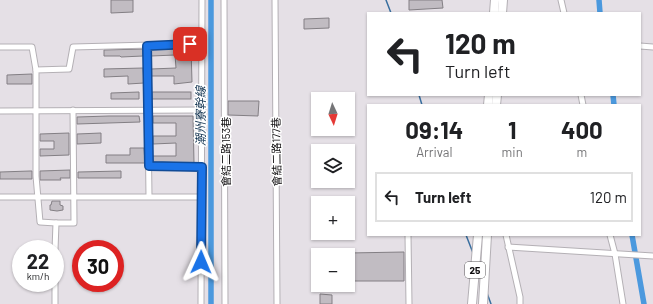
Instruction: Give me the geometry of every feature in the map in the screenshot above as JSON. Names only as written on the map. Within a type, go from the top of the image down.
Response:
[{"type":"main road","points":[[494,12],[495,0]]},
{"type":"main road","points":[[502,0],[502,12]]},
{"type":"main road","name":"25","points":[[472,304],[478,236]]},
{"type":"main road","name":"25","points":[[483,304],[487,236]]},
{"type":"street","points":[[201,304],[202,0]]},
{"type":"street","name":"會結二路153巷","points":[[224,0],[225,304]]},
{"type":"street","name":"會結二路177巷","points":[[275,0],[277,304]]},
{"type":"street","points":[[561,0],[564,12]]},
{"type":"street","points":[[36,70],[69,69],[73,47],[190,44]]},
{"type":"street","points":[[147,46],[149,196]]},
{"type":"street","points":[[641,46],[653,47]]},
{"type":"street","points":[[0,47],[32,47],[36,70],[36,176],[39,196],[40,222],[74,223],[75,197],[73,110]]},
{"type":"street","points":[[0,111],[148,109],[202,110]]},
{"type":"street","points":[[149,166],[202,167]]},
{"type":"street","points":[[0,197],[202,196]]},
{"type":"street","points":[[55,240],[56,223]]},
{"type":"street","points":[[408,236],[409,304]]},
{"type":"street","points":[[506,236],[522,304]]},
{"type":"street","points":[[610,236],[615,254],[623,304]]},
{"type":"street","points":[[508,247],[650,255]]},
{"type":"street","points":[[55,292],[55,304]]},
{"type":"building","points":[[111,0],[133,0],[133,12],[111,13]]},
{"type":"building","points":[[409,0],[442,0],[443,8],[409,10]]},
{"type":"building","points":[[329,18],[329,28],[304,29],[304,19]]},
{"type":"building","points":[[191,48],[192,82],[174,84],[174,76],[151,76],[151,69],[176,68],[175,55],[151,56],[151,49]]},
{"type":"building","points":[[143,49],[143,56],[104,56],[104,50]]},
{"type":"building","points":[[143,68],[144,83],[128,84],[128,76],[104,77],[104,69]]},
{"type":"building","points":[[32,74],[32,84],[7,84],[7,75]]},
{"type":"building","points":[[139,92],[139,99],[111,99],[111,93]]},
{"type":"building","points":[[152,92],[191,92],[191,99],[152,99]]},
{"type":"building","points":[[228,101],[259,101],[258,116],[228,115]]},
{"type":"building","points":[[139,116],[140,122],[77,124],[77,117]]},
{"type":"building","points":[[153,116],[193,116],[194,163],[153,162],[152,156],[176,156],[176,143],[153,144],[153,136],[176,136],[176,123],[153,123]]},
{"type":"building","points":[[69,133],[69,155],[40,156],[40,149],[54,149],[54,141],[40,141],[40,134]]},
{"type":"building","points":[[101,133],[101,143],[77,144],[77,134]]},
{"type":"building","points":[[130,148],[144,148],[145,163],[106,163],[106,155],[130,155]]},
{"type":"building","points":[[70,170],[70,178],[60,178],[61,180],[40,180],[40,171]]},
{"type":"building","points":[[32,171],[32,179],[0,179],[0,172]]},
{"type":"building","points":[[121,171],[121,178],[78,178],[78,172]]},
{"type":"building","points":[[52,201],[60,201],[60,205],[63,206],[63,210],[50,210]]},
{"type":"building","points":[[404,252],[404,281],[355,281],[355,253]]},
{"type":"building","points":[[320,294],[332,295],[332,304],[320,304]]},
{"type":"waterway","name":"潮州寮幹線","points":[[211,0],[211,304]]},
{"type":"waterway","points":[[386,0],[391,12]]},
{"type":"waterway","points":[[599,0],[600,12]]},
{"type":"waterway","points":[[419,96],[422,104]]},
{"type":"waterway","points":[[613,96],[614,104]]},
{"type":"waterway","points":[[466,236],[473,253]]},
{"type":"waterway","points":[[632,236],[644,304]]},
{"type":"waterway","points":[[487,293],[491,304]]},
{"type":"route","points":[[190,44],[147,46],[149,166],[202,167],[201,262]]}]
